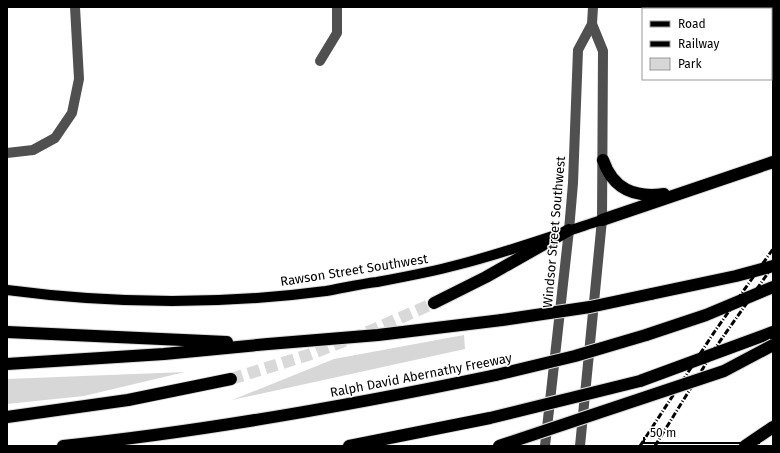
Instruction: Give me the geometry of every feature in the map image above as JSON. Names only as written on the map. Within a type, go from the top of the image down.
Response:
[{"type":"highway","points":[[603,160],[610,176],[624,189],[643,195],[685,191]]},
{"type":"highway","points":[[602,220],[773,162]]},
{"type":"highway","points":[[434,303],[486,277],[569,230]]},
{"type":"highway","points":[[7,364],[164,354],[378,335],[502,320],[590,307],[736,276],[773,266]]},
{"type":"highway","name":"Ralph David Abernathy Freeway","points":[[63,446],[252,421],[372,400],[496,375],[575,356],[646,335],[706,315],[773,287]]},
{"type":"highway","points":[[7,332],[268,344]]},
{"type":"highway","points":[[350,446],[490,418],[640,381],[773,332]]},
{"type":"highway","points":[[499,446],[724,371],[773,345]]},
{"type":"highway","points":[[7,417],[128,400],[231,379]]},
{"type":"highway","points":[[745,446],[773,427]]},
{"type":"main road","name":"Rawson Street Southwest","points":[[7,290],[84,299],[130,301],[214,300],[281,296],[327,290],[457,266],[602,220]]},
{"type":"street","points":[[7,153],[33,150],[55,138],[72,113],[79,79],[75,7]]},
{"type":"street","points":[[320,61],[337,33],[337,7]]},
{"type":"street","name":"Windsor Street Southwest","points":[[545,446],[573,183],[578,50],[592,24],[593,7]]},
{"type":"street","name":"Windsor Street Southwest","points":[[580,446],[602,220],[603,51],[592,24]]},
{"type":"green space","points":[[464,335],[465,349],[232,400],[334,359]]},
{"type":"green space","points":[[185,372],[84,396],[7,404],[7,379]]},
{"type":"tunnel","points":[[231,379],[308,355],[375,329],[434,303]]},
{"type":"railway","points":[[640,446],[715,331],[773,249]]},
{"type":"railway","points":[[655,446],[718,344],[773,266]]}]
